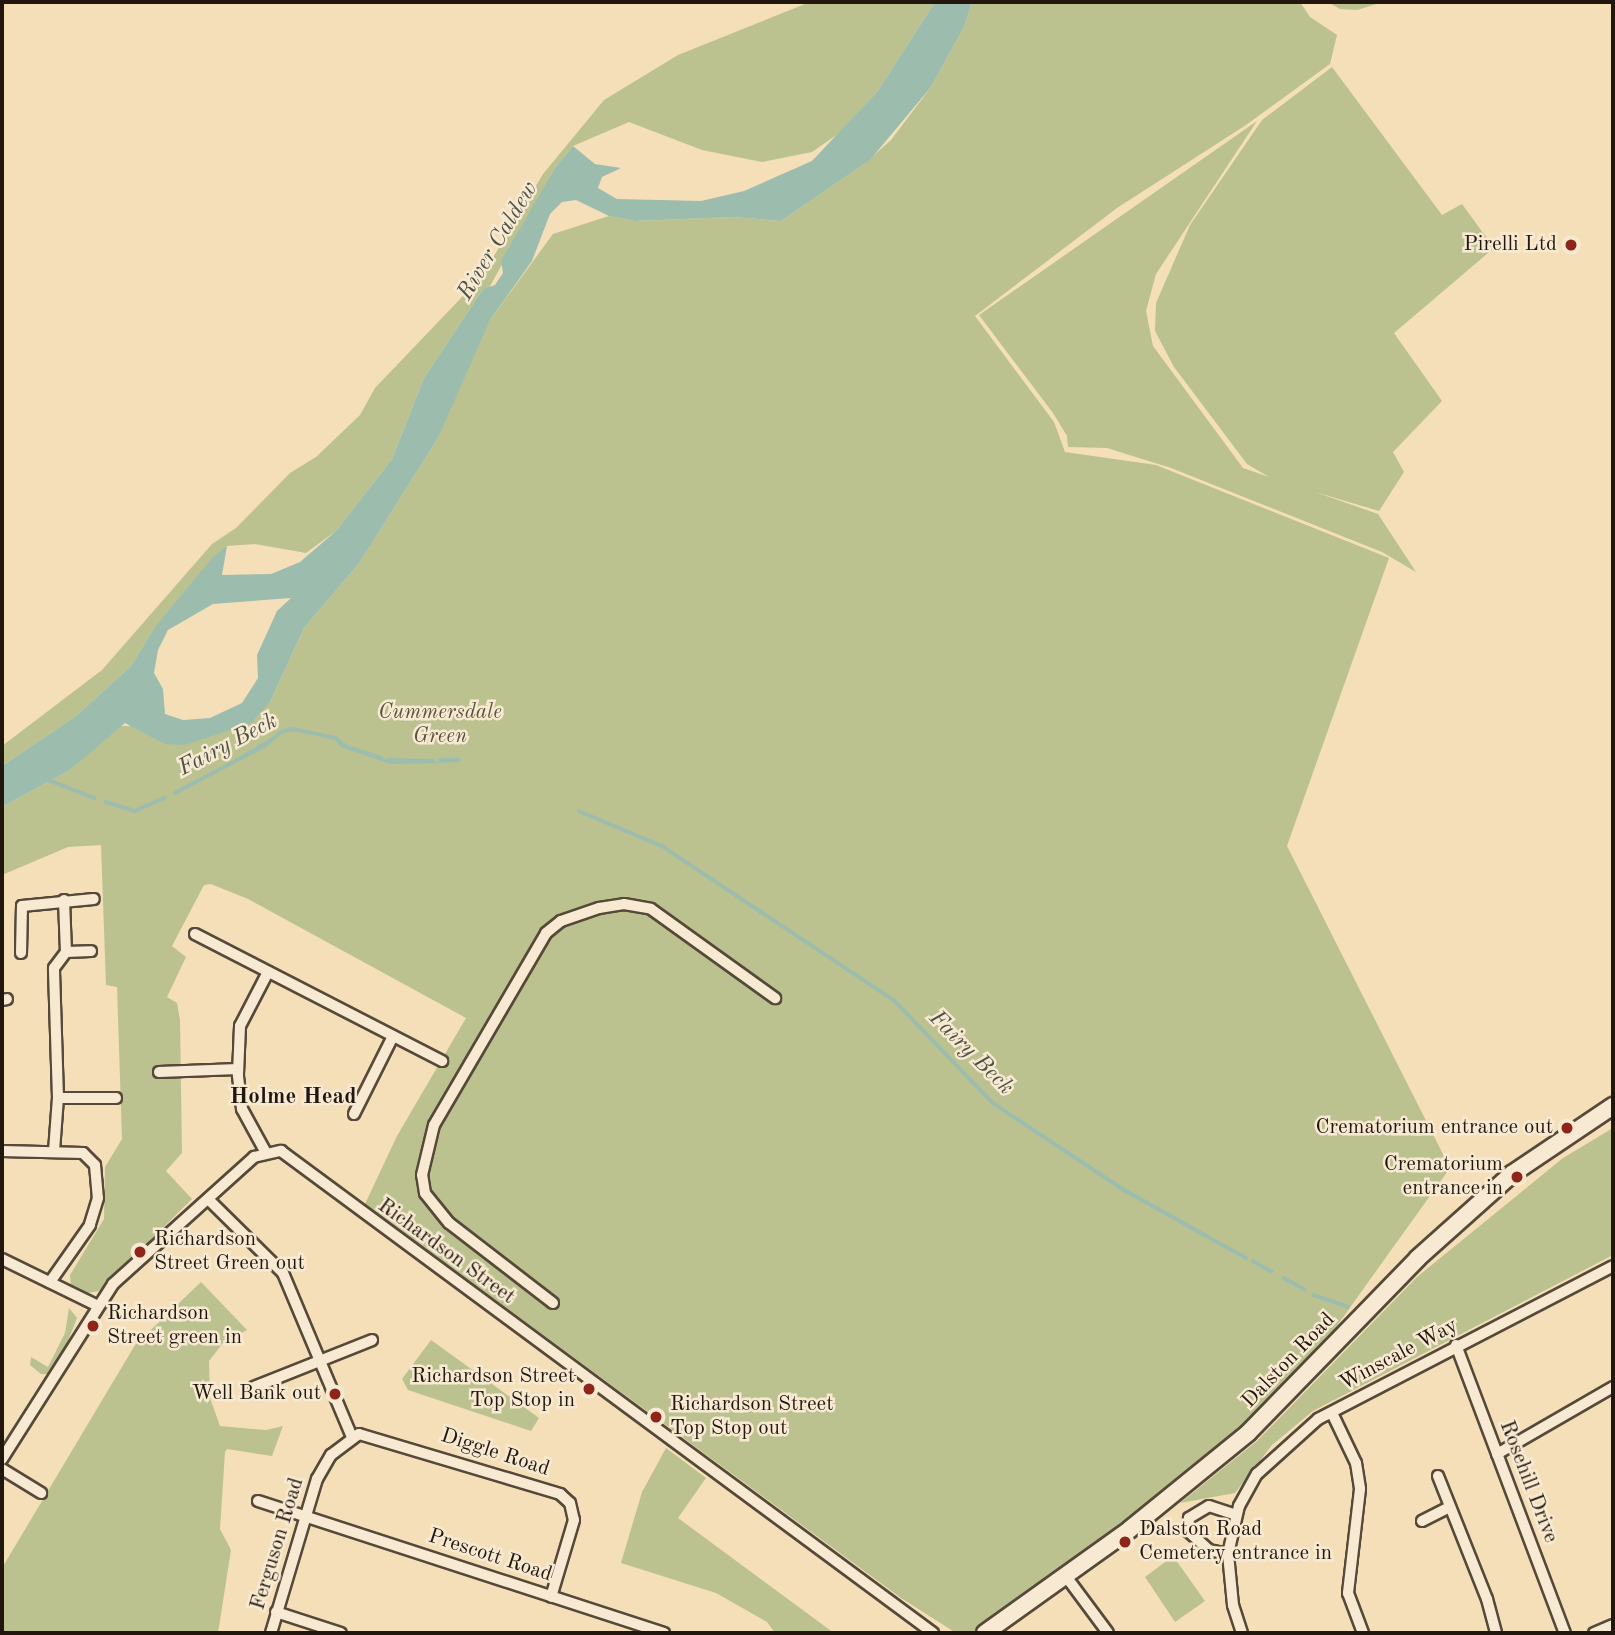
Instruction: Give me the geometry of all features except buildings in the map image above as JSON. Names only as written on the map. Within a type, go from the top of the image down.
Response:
[{"type":"main road","name":"Dalston Road","points":[[985,1633],[1130,1529],[1248,1433],[1418,1258],[1512,1174],[1613,1106]]},
{"type":"street","points":[[21,953],[22,906],[94,899]]},
{"type":"street","points":[[54,1151],[58,1098],[54,968],[66,952],[64,900]]},
{"type":"street","points":[[553,1303],[449,1223],[425,1193],[422,1174],[434,1125],[546,933],[561,921],[599,908],[624,904],[651,909],[775,998]]},
{"type":"street","points":[[195,934],[442,1061]]},
{"type":"street","points":[[66,952],[91,950]]},
{"type":"street","points":[[2,1459],[113,1284],[265,1151],[242,1109],[238,1069],[240,1026],[268,972]]},
{"type":"street","points":[[354,1114],[393,1036]]},
{"type":"street","points":[[159,1073],[238,1069]]},
{"type":"street","points":[[58,1098],[116,1098]]},
{"type":"street","points":[[2,1151],[83,1153],[95,1165],[98,1198],[90,1225],[50,1282]]},
{"type":"street","name":"Richardson Street","points":[[265,1151],[284,1153],[366,1218],[933,1633]]},
{"type":"street","points":[[208,1199],[283,1273],[318,1362],[352,1437]]},
{"type":"street","points":[[2,1259],[98,1306]]},
{"type":"street","name":"Winscale Way","points":[[1242,1633],[1233,1605],[1228,1554],[1236,1515],[1257,1474],[1290,1441],[1332,1413],[1456,1345],[1613,1266]]},
{"type":"street","points":[[254,1387],[372,1340]]},
{"type":"street","name":"Rosehill Drive","points":[[1456,1345],[1565,1633]]},
{"type":"street","points":[[1497,1454],[1613,1387]]},
{"type":"street","points":[[1332,1413],[1356,1463],[1360,1489],[1348,1593],[1363,1633]]},
{"type":"street","name":"Diggle Road","points":[[352,1437],[375,1436],[560,1494],[570,1503],[574,1520],[551,1597]]},
{"type":"street","name":"Ferguson Road","points":[[271,1633],[304,1515],[325,1463],[352,1437]]},
{"type":"street","points":[[2,1469],[41,1493]]},
{"type":"street","points":[[1438,1476],[1487,1599],[1496,1633]]},
{"type":"street","name":"Prescott Road","points":[[258,1501],[664,1633]]},
{"type":"street","points":[[1228,1554],[1209,1550],[1188,1531],[1189,1518],[1209,1506],[1236,1515]]},
{"type":"street","points":[[1422,1521],[1450,1507]]},
{"type":"street","points":[[1065,1575],[1108,1633]]},
{"type":"street","points":[[276,1612],[341,1633]]},
{"type":"street","points":[[1594,1633],[1613,1625]]},
{"type":"green space","points":[[810,2],[935,2],[877,92],[838,134],[812,152],[762,162],[702,150],[629,122],[573,146],[555,168],[489,288],[483,289],[424,378],[392,459],[336,531],[306,553],[255,544],[227,546],[154,628],[131,666],[76,716],[2,766],[2,746],[102,670],[212,544],[236,528],[290,473],[316,457],[360,415],[375,388],[482,276],[543,174],[604,100],[678,55]]},
{"type":"green space","name":"Cummersdale Green","points":[[972,2],[1300,2],[1310,17],[1337,35],[1330,64],[1246,125],[1117,208],[975,316],[1054,422],[1065,452],[1156,465],[1389,558],[1287,846],[1450,1168],[1293,1387],[1130,1527],[973,1633],[956,1633],[901,1598],[365,1204],[397,1136],[466,1018],[248,899],[211,884],[204,885],[172,946],[186,957],[167,997],[177,1003],[180,1020],[182,1153],[166,1171],[192,1199],[99,1291],[88,1293],[71,1286],[70,1275],[104,1219],[105,1167],[122,1139],[117,987],[106,985],[101,845],[68,847],[2,875],[2,807],[70,770],[118,726],[133,726],[164,744],[270,702],[304,628],[360,562],[438,438],[455,390],[490,320],[553,234],[609,216],[635,221],[733,217],[781,221],[864,164],[891,140],[931,87],[964,27]]},
{"type":"green space","points":[[1328,2],[1383,2],[1357,10],[1340,9]]},
{"type":"green space","points":[[1332,67],[1442,215],[1462,204],[1494,248],[1394,333],[1442,401],[1393,452],[1404,472],[1379,511],[1315,492],[1378,514],[1416,572],[1382,552],[1171,468],[1107,448],[1068,447],[1067,436],[1053,413],[979,315],[1257,121],[1156,274],[1146,311],[1153,346],[1243,468],[1269,477],[1247,464],[1174,367],[1155,331],[1156,303],[1190,225],[1262,120]]},
{"type":"green space","points":[[1613,1128],[1613,1255],[1313,1411],[1272,1445],[1235,1493],[1180,1503],[1257,1441],[1417,1277],[1563,1158]]},
{"type":"green space","points":[[201,1282],[247,1330],[223,1343],[209,1361],[210,1398],[220,1426],[266,1430],[283,1426],[272,1456],[227,1449],[225,1452],[220,1529],[231,1550],[218,1633],[2,1633],[2,1568],[135,1345]]},
{"type":"green space","points":[[69,1308],[77,1318],[64,1351],[51,1374],[41,1374],[30,1365],[31,1357],[48,1367],[65,1333]]},
{"type":"green space","points":[[431,1340],[539,1418],[531,1431],[408,1390],[402,1379]]},
{"type":"green space","points":[[666,1448],[706,1478],[678,1518],[834,1633],[775,1633],[767,1622],[716,1593],[621,1563],[642,1492]]},
{"type":"green space","points":[[1173,1556],[1205,1601],[1175,1622],[1145,1577]]},
{"type":"shaded area","points":[[935,2],[972,2],[964,27],[931,87],[870,160],[781,221],[733,217],[635,221],[609,216],[576,200],[562,202],[550,214],[532,261],[490,320],[438,438],[360,562],[304,628],[270,702],[251,723],[185,745],[164,744],[125,723],[70,770],[2,807],[2,766],[76,716],[131,666],[154,628],[213,557],[227,546],[222,575],[271,574],[300,562],[336,531],[392,459],[424,378],[483,289],[495,285],[503,273],[501,261],[555,168],[573,146],[595,164],[621,168],[602,177],[598,188],[617,199],[701,201],[744,191],[812,161],[877,92]],"holes":[[[291,598],[277,611],[257,655],[258,678],[242,703],[210,718],[183,720],[165,714],[163,689],[154,673],[158,650],[168,630],[213,604]]]},
{"type":"shaded area","points":[[293,729],[336,738],[347,747],[389,760],[459,763],[390,764],[341,747],[333,738],[293,731],[282,732],[268,745],[240,756],[281,732]]},
{"type":"shaded area","points":[[1059,1145],[1128,1190],[1211,1236],[1124,1190]]},
{"type":"waterway","name":"Fairy Beck","points":[[175,793],[264,746],[281,732],[293,729],[336,738],[347,747],[381,758]]},
{"type":"waterway","name":"Fairy Beck","points":[[388,760],[433,761]]},
{"type":"waterway","name":"Fairy Beck","points":[[440,760],[459,760]]},
{"type":"waterway","name":"Fairy Beck","points":[[48,780],[95,798]]},
{"type":"waterway","name":"Fairy Beck","points":[[106,802],[135,811],[164,798]]},
{"type":"waterway","name":"Fairy Beck","points":[[579,811],[662,846],[894,1000],[993,1103],[1124,1190],[1246,1258]]},
{"type":"waterway","name":"Fairy Beck","points":[[1253,1261],[1271,1271]]},
{"type":"waterway","name":"Fairy Beck","points":[[1284,1278],[1304,1289]]},
{"type":"waterway","name":"Fairy Beck","points":[[1314,1295],[1348,1307]]},
{"type":"place","name":"Pirelli Ltd","points":[[1571,245]]},
{"type":"place","name":"Crematorium entrance out","points":[[1567,1128]]},
{"type":"place","name":"Crematorium entrance in","points":[[1517,1177]]},
{"type":"place","name":"Richardson Street Green out","points":[[140,1252]]},
{"type":"place","name":"Richardson Street green in","points":[[93,1326]]},
{"type":"place","name":"Richardson Street Top Stop in","points":[[589,1389]]},
{"type":"place","name":"Well Bank out","points":[[335,1394]]},
{"type":"place","name":"Richardson Street Top Stop out","points":[[656,1417]]},
{"type":"place","name":"Dalston Road Cemetery entrance in","points":[[1125,1542]]},
{"type":"district","name":"Holme Head","points":[[293,1097]]},
{"type":"water label","name":"River Caldew","points":[[498,241]]}]
